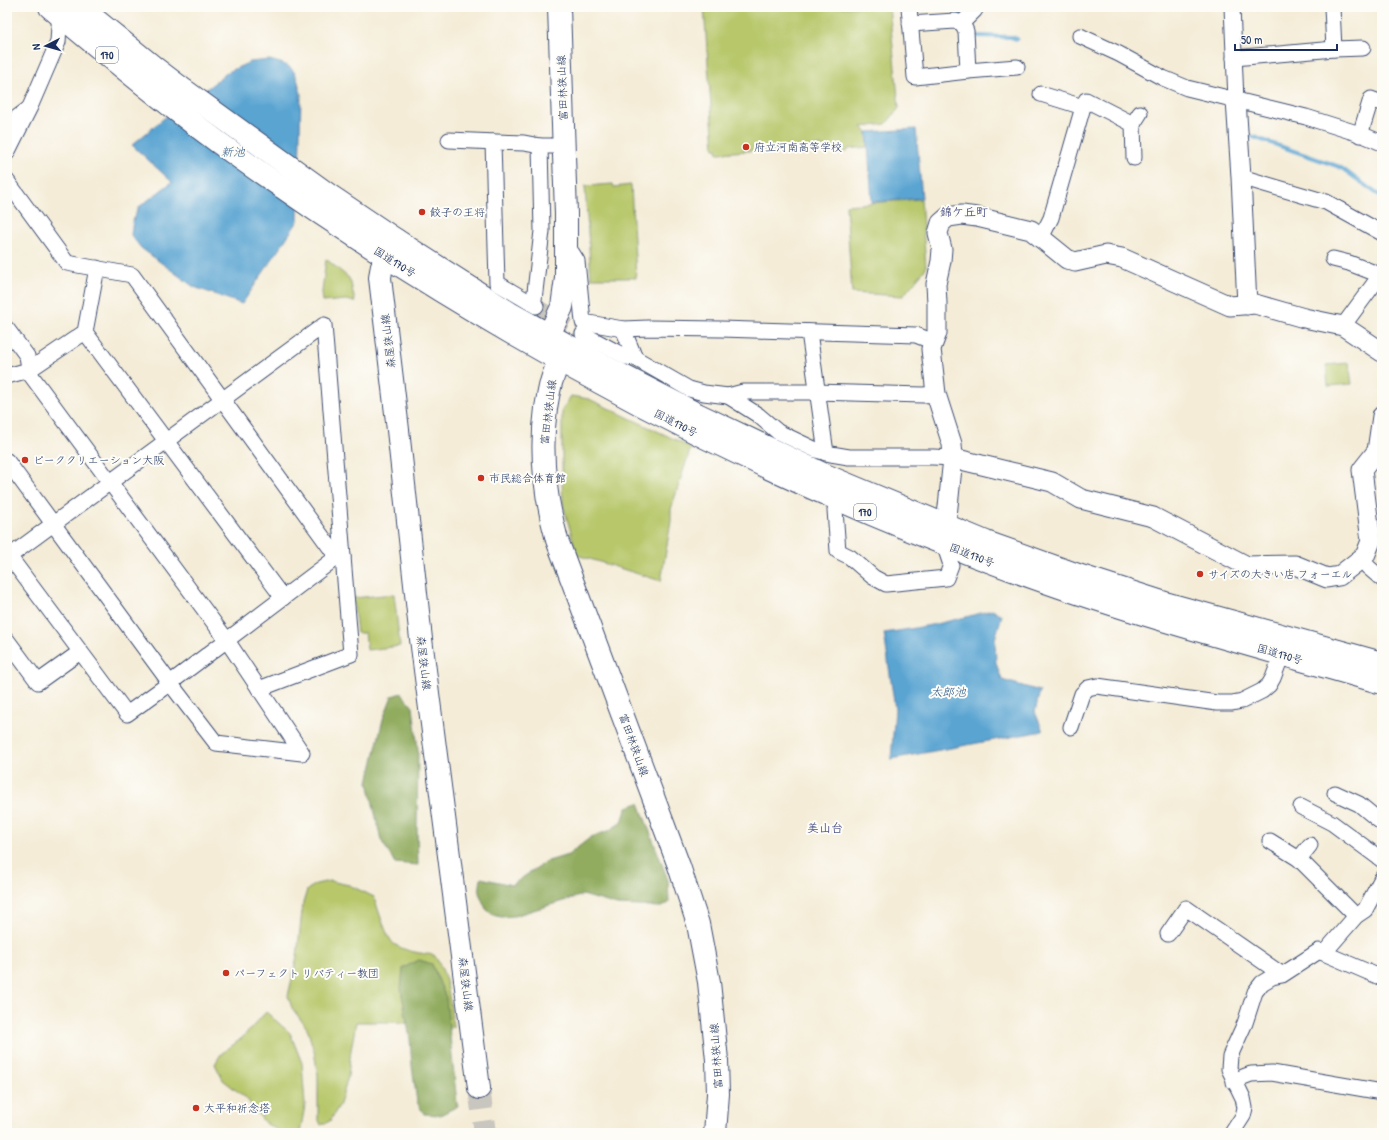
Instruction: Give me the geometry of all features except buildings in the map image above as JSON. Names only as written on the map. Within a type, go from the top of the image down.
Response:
[{"type":"main road","name":"国道170号","points":[[80,7],[143,59],[184,90],[286,176],[347,232],[390,248],[647,389],[1034,578],[1174,624],[1382,683]]},
{"type":"main road","name":"富田林狭山線","points":[[549,335],[562,307],[566,278],[566,214],[559,7]]},
{"type":"main road","name":"国道170号","points":[[57,10],[165,101],[238,156],[286,176]]},
{"type":"main road","name":"国道170号","points":[[390,248],[560,361],[718,444],[839,500],[945,535],[986,542],[1165,604],[1382,663]]},
{"type":"main road","name":"森屋狭山線","points":[[390,248],[381,265],[380,278],[421,639],[479,1088]]},
{"type":"main road","name":"富田林狭山線","points":[[560,361],[551,380],[543,430],[544,468],[552,523],[557,540],[676,858],[698,924],[709,982],[717,1052],[718,1094],[715,1133]]},
{"type":"street","points":[[909,7],[915,77],[968,71],[1017,68]]},
{"type":"street","points":[[1232,7],[1247,305]]},
{"type":"street","points":[[1332,7],[1334,49]]},
{"type":"street","points":[[7,153],[30,107],[58,42],[57,10]]},
{"type":"street","points":[[910,24],[955,21],[967,17],[966,31],[968,71]]},
{"type":"street","points":[[1080,36],[1163,78],[1187,88],[1306,117],[1382,143]]},
{"type":"street","points":[[1234,58],[1334,49],[1363,48]]},
{"type":"street","points":[[1041,94],[1083,107]]},
{"type":"street","points":[[1360,135],[1371,99],[1382,103]]},
{"type":"street","points":[[1041,238],[1051,218],[1086,100],[1137,118],[1134,158]]},
{"type":"street","points":[[7,125],[30,107]]},
{"type":"street","points":[[449,140],[524,143],[540,146],[564,146]]},
{"type":"street","points":[[493,142],[497,283],[534,304],[542,231],[540,146]]},
{"type":"street","points":[[1241,177],[1326,202],[1382,233]]},
{"type":"street","points":[[7,180],[67,263],[132,275],[340,557]]},
{"type":"street","points":[[839,500],[835,510],[838,550],[850,557],[873,577],[886,584],[946,578],[951,566],[945,535],[953,458],[952,444],[936,394],[931,349],[937,333],[938,303],[936,284],[942,249],[938,233],[941,223],[948,217],[962,215],[978,217],[1031,230],[1067,259],[1075,262],[1106,255],[1122,258],[1230,306],[1255,304],[1304,318],[1344,326],[1382,352]]},
{"type":"street","points":[[566,250],[572,253],[577,261],[583,322],[624,329],[721,329],[916,335],[934,342]]},
{"type":"street","points":[[1334,259],[1381,274],[1344,326]]},
{"type":"street","points":[[7,376],[29,370],[85,332],[97,268]]},
{"type":"street","points":[[259,689],[351,654],[340,557],[324,325],[8,557],[126,714],[340,557]]},
{"type":"street","points":[[7,329],[28,356],[30,374],[226,641],[302,753],[216,743],[170,683],[7,461]]},
{"type":"street","points":[[624,329],[635,358]]},
{"type":"street","points":[[85,332],[283,598]]},
{"type":"street","points":[[808,332],[826,453]]},
{"type":"street","points":[[583,334],[626,357],[635,358],[689,389],[704,393],[728,396],[743,392],[936,394]]},
{"type":"street","points":[[728,396],[758,415],[778,432],[816,450],[849,457],[953,458],[1052,482],[1081,499],[1153,517],[1247,566],[1295,565],[1327,578],[1339,576],[1365,556],[1371,541],[1362,470],[1377,451],[1382,416]]},
{"type":"street","points":[[1362,558],[1368,567],[1382,579]]},
{"type":"street","points":[[7,640],[38,682],[80,652]]},
{"type":"street","points":[[1071,727],[1082,694],[1088,688],[1097,686],[1217,702],[1232,703],[1242,701],[1262,691],[1269,685],[1282,654]]},
{"type":"street","points":[[1335,793],[1359,804],[1382,823]]},
{"type":"street","points":[[1301,806],[1336,817],[1382,860]]},
{"type":"street","points":[[1270,841],[1299,859],[1356,916]]},
{"type":"street","points":[[1299,859],[1310,845]]},
{"type":"street","points":[[1324,953],[1356,916],[1365,910],[1382,878]]},
{"type":"street","points":[[1168,934],[1186,908],[1281,974]]},
{"type":"street","points":[[1232,1133],[1243,1116],[1245,1108],[1243,1098],[1229,1069],[1230,1056],[1245,1023],[1255,992],[1262,983],[1281,974],[1320,951],[1382,978]]},
{"type":"street","points":[[1234,1082],[1251,1074],[1272,1073],[1335,1085],[1382,1088]]},
{"type":"green space","points":[[704,7],[889,7],[899,108],[886,124],[862,127],[867,132],[868,147],[848,149],[848,151],[840,154],[820,146],[718,153],[717,149],[714,149]]},
{"type":"green space","points":[[613,184],[614,187],[631,185],[636,278],[591,278],[585,186]]},
{"type":"green space","points":[[921,199],[926,268],[903,296],[852,293],[846,205]]},
{"type":"green space","points":[[326,259],[349,278],[355,302],[346,300],[323,302],[322,292]]},
{"type":"green space","points":[[1349,363],[1352,384],[1328,386],[1326,365]]},
{"type":"green space","points":[[571,396],[589,399],[691,447],[671,509],[671,521],[661,581],[577,555],[563,504],[562,481],[562,410]]},
{"type":"green space","points":[[394,594],[400,646],[367,650],[365,633],[357,633],[353,598]]},
{"type":"green space","points":[[401,693],[413,707],[418,750],[418,865],[395,863],[381,840],[368,782],[383,719],[392,696]]},
{"type":"green space","points":[[639,803],[668,880],[669,903],[661,907],[617,905],[583,895],[514,916],[501,917],[493,915],[486,909],[479,893],[481,878],[512,885],[545,862],[568,855],[591,837],[608,831],[622,822],[627,807]]},
{"type":"green space","points":[[330,881],[349,885],[374,897],[385,929],[394,944],[418,953],[434,955],[446,980],[453,1027],[392,1022],[356,1022],[348,1076],[340,1104],[330,1121],[321,1125],[318,1118],[318,1076],[314,1051],[307,1028],[292,1008],[288,996],[297,956],[303,903],[307,890],[316,884]]},
{"type":"green space","points":[[419,960],[432,964],[446,998],[458,1106],[440,1115],[424,1114],[417,1102],[410,1039],[401,989],[403,968]]},
{"type":"green space","points":[[266,1012],[290,1033],[302,1063],[305,1105],[300,1133],[283,1133],[265,1123],[246,1098],[223,1080],[215,1064],[221,1054],[242,1038]]},
{"type":"water","name":"新池","points":[[269,60],[284,64],[292,70],[297,79],[301,94],[298,221],[242,304],[194,287],[141,248],[131,235],[133,220],[139,207],[172,182],[132,145],[163,119],[228,72],[250,62]]},
{"type":"water","points":[[916,129],[922,198],[872,202],[867,132]]},
{"type":"water","name":"太郎池","points":[[992,610],[1002,615],[995,639],[996,663],[1002,680],[1040,691],[1035,712],[1043,731],[891,759],[895,709],[884,633],[911,629]]},
{"type":"waterway","points":[[959,7],[964,17]]},
{"type":"waterway","points":[[971,28],[974,34],[978,36],[1011,37],[1017,39]]},
{"type":"waterway","points":[[1245,134],[1340,167],[1382,196]]},
{"type":"tunnel","points":[[536,306],[583,334]]},
{"type":"tunnel","points":[[479,1088],[485,1133]]},
{"type":"place","name":"府立河南高等学校","points":[[746,147]]},
{"type":"place","name":"餃子の王将","points":[[422,212]]},
{"type":"place","name":"ピーククリエーション大阪","points":[[25,460]]},
{"type":"place","name":"市民総合体育館","points":[[481,478]]},
{"type":"place","name":"サイズの大きい店 フォーエル","points":[[1200,574]]},
{"type":"place","name":"パーフェクト リバティー教団","points":[[226,973]]},
{"type":"place","name":"大平和祈念塔","points":[[196,1108]]},
{"type":"district","name":"錦ケ丘町","points":[[964,212]]},
{"type":"district","name":"美山台","points":[[825,828]]}]
